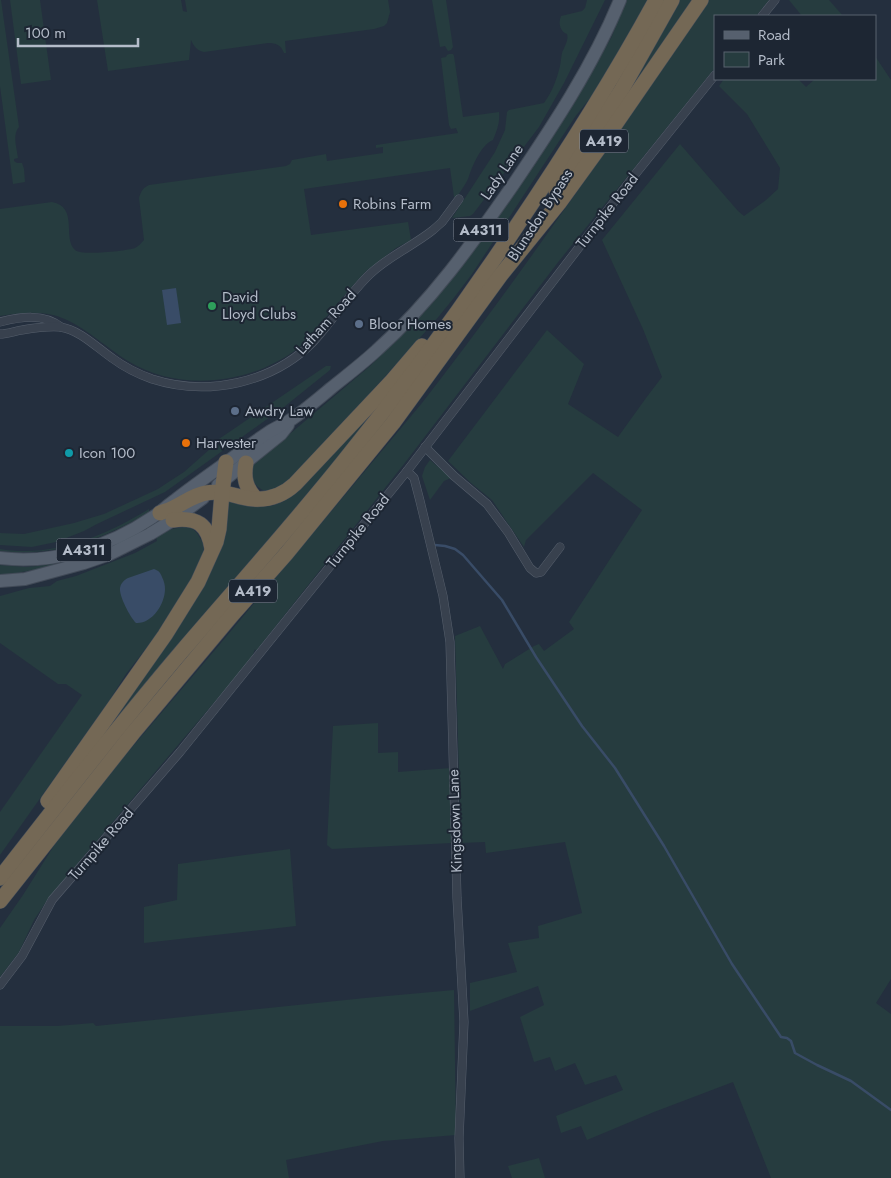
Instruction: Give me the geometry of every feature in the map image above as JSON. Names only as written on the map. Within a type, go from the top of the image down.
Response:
[{"type":"highway","name":"Blunsdon Bypass","points":[[492,274],[656,0]]},
{"type":"highway","name":"Blunsdon Bypass","points":[[492,274],[617,97],[672,0]]},
{"type":"highway","name":"A419","points":[[256,499],[268,499],[279,496],[295,484],[560,203],[701,0]]},
{"type":"highway","name":"A419","points":[[0,878],[126,718],[346,460],[492,274]]},
{"type":"highway","name":"A419","points":[[0,901],[132,733],[303,534],[381,438],[415,394],[492,274]]},
{"type":"highway","points":[[0,873],[182,609],[201,576],[216,542],[219,529],[218,489],[226,462]]},
{"type":"highway","points":[[246,463],[245,480],[248,490],[256,499]]},
{"type":"highway","points":[[212,549],[208,533],[201,525],[192,519],[166,516],[171,509],[195,496],[218,489],[243,498],[256,499]]},
{"type":"main road","name":"Lady Lane","points":[[246,463],[281,434],[291,421],[376,351],[408,320],[440,284],[492,216],[544,138],[593,57],[620,0]]},
{"type":"main road","name":"Lady Lane","points":[[226,462],[272,430],[291,421]]},
{"type":"main road","name":"A4311","points":[[0,586],[84,563],[141,540],[196,484],[226,462]]},
{"type":"main road","name":"A4311","points":[[218,489],[246,463]]},
{"type":"main road","name":"A4311","points":[[0,558],[20,560],[41,559],[74,552],[115,538],[144,523],[166,516]]},
{"type":"main road","points":[[0,581],[25,578]]},
{"type":"street","points":[[763,15],[775,0]]},
{"type":"street","name":"Turnpike Road","points":[[0,985],[22,956],[52,900],[180,752],[407,471],[636,172],[714,76]]},
{"type":"street","name":"Latham Road","points":[[0,322],[21,318],[50,320],[82,337],[128,368],[151,379],[163,382],[199,387],[224,386],[250,380],[279,368],[305,350],[371,273],[433,230],[459,199]]},
{"type":"street","name":"Latham Road","points":[[0,334],[30,329],[61,327]]},
{"type":"street","points":[[425,447],[454,476],[487,504],[508,532],[530,568],[536,573],[540,572],[560,547]]},
{"type":"street","name":"Kingsdown Lane","points":[[407,471],[414,478],[418,492],[443,596],[450,642],[456,870],[464,1022],[459,1138],[460,1178]]},
{"type":"green space","points":[[0,0],[19,127],[15,138],[18,158],[14,159],[14,161],[22,163],[25,182],[13,184],[0,86]]},
{"type":"green space","points":[[10,0],[40,0],[51,80],[21,84]]},
{"type":"green space","points":[[97,0],[181,0],[183,11],[187,12],[185,0],[388,0],[390,12],[387,23],[374,29],[285,41],[286,53],[273,43],[204,52],[196,48],[191,40],[189,60],[108,71]]},
{"type":"green space","points":[[432,0],[446,0],[453,47],[451,50],[448,51],[445,46],[440,47]]},
{"type":"green space","points":[[587,0],[605,0],[564,83],[539,127],[473,214],[452,218],[495,152],[505,130],[507,112],[544,103],[547,99],[556,81],[567,39],[567,34],[560,27],[561,16],[582,11]]},
{"type":"green space","points":[[626,0],[649,0],[598,88],[575,117],[472,274],[435,321],[300,471],[279,488],[265,491],[257,486],[251,474],[253,465],[370,366],[411,326],[436,297],[576,100],[612,36]]},
{"type":"green space","points":[[679,0],[694,0],[620,108]]},
{"type":"green space","points":[[709,0],[769,0],[757,15],[714,15],[714,69],[559,261],[404,464],[256,651],[255,649],[251,659],[50,896],[34,920],[19,952],[0,977],[0,928],[55,844],[122,759],[422,403],[533,254]]},
{"type":"green space","points":[[789,0],[829,0],[842,15],[801,15]]},
{"type":"green space","points":[[449,54],[454,56],[463,117],[499,112],[499,123],[493,140],[478,155],[467,181],[457,197],[454,197],[450,168],[304,189],[311,235],[408,222],[411,240],[396,248],[366,271],[306,341],[281,360],[247,374],[230,378],[195,381],[177,379],[160,375],[128,361],[82,328],[63,318],[33,313],[0,316],[0,209],[52,202],[60,205],[68,216],[71,245],[75,250],[94,253],[135,248],[144,240],[139,198],[142,190],[149,185],[286,166],[292,160],[326,154],[327,161],[383,153],[383,147],[376,148],[376,145],[458,133],[456,128],[451,129],[449,125],[441,58]]},
{"type":"green space","points":[[876,58],[891,80],[891,979],[876,1003],[891,1014],[891,1178],[771,1178],[733,1082],[587,1140],[581,1126],[561,1133],[556,1116],[623,1090],[616,1075],[585,1085],[575,1063],[555,1071],[550,1057],[534,1062],[520,1017],[544,1005],[538,986],[470,1011],[470,983],[517,972],[508,943],[539,938],[538,926],[582,913],[565,842],[486,853],[485,842],[461,843],[455,636],[480,626],[503,669],[505,664],[534,646],[539,644],[544,651],[574,629],[569,622],[642,510],[593,473],[526,540],[524,547],[492,500],[448,461],[547,330],[584,364],[568,404],[618,437],[662,377],[643,329],[602,240],[680,144],[744,216],[766,200],[778,189],[780,168],[747,114],[719,86],[723,80],[799,80],[806,87],[814,80],[876,80]]},
{"type":"green space","points":[[326,366],[331,366],[330,370],[284,407],[165,492],[84,531],[56,542],[32,547],[0,545],[0,533],[24,534],[74,523],[104,514],[158,489],[184,472],[210,449],[208,444],[216,441]]},
{"type":"green space","points":[[382,401],[301,507],[98,744],[186,612],[224,497],[248,505],[263,507],[271,506],[287,499]]},
{"type":"green space","points":[[430,460],[451,478],[444,481],[430,500],[422,476]]},
{"type":"green space","points":[[149,509],[149,513],[131,523],[78,544],[41,551],[0,551],[0,549],[39,550],[78,542],[115,528]]},
{"type":"green space","points":[[192,528],[203,543],[204,551],[198,569],[154,638],[126,674],[0,855],[0,812],[82,695],[66,684],[58,684],[0,643],[0,596],[29,588],[50,586],[57,581],[76,576],[135,553],[157,541],[156,537],[172,529]]},
{"type":"green space","points":[[149,530],[61,565],[11,574],[0,574],[0,565],[25,567],[63,562]]},
{"type":"green space","points":[[378,723],[378,753],[398,752],[398,772],[451,768],[452,843],[332,849],[327,845],[333,726]]},
{"type":"green space","points":[[290,849],[296,926],[144,943],[144,907],[177,900],[178,864]]},
{"type":"green space","points":[[454,990],[456,1135],[383,1141],[286,1160],[289,1178],[0,1178],[0,1026],[57,1026],[93,1023],[96,1026]]},
{"type":"green space","points":[[539,1158],[545,1178],[512,1178],[508,1166]]},
{"type":"water","points":[[176,288],[181,323],[167,325],[162,290]]},
{"type":"water","points":[[154,569],[160,573],[164,583],[163,601],[152,617],[136,623],[123,601],[120,586],[128,578]]},
{"type":"waterway","points":[[435,545],[455,549],[463,555],[502,600],[536,657],[582,726],[615,768],[664,846],[732,964],[781,1037],[791,1041],[795,1053],[851,1081],[891,1110]]},
{"type":"place","name":"Robins Farm","points":[[343,204]]},
{"type":"place","name":"David Lloyd Clubs","points":[[212,306]]},
{"type":"place","name":"Bloor Homes","points":[[359,324]]},
{"type":"place","name":"Awdry Law","points":[[235,411]]},
{"type":"place","name":"Harvester","points":[[186,443]]},
{"type":"place","name":"Icon 100","points":[[69,453]]}]
